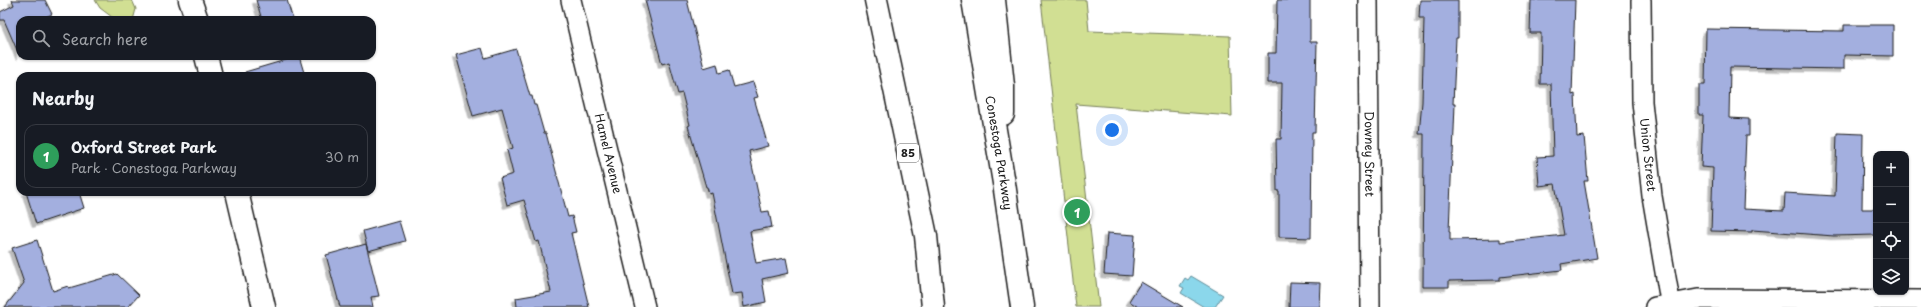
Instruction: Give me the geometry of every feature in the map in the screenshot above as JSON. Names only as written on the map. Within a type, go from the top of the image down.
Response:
[{"type":"main road","points":[[190,0],[196,16]]},
{"type":"main road","name":"85","points":[[876,0],[926,236],[933,307]]},
{"type":"main road","name":"Conestoga Parkway","points":[[973,0],[1004,183],[1022,307]]},
{"type":"main road","points":[[994,0],[1003,86],[1004,183]]},
{"type":"main road","points":[[207,60],[210,72]]},
{"type":"main road","points":[[238,196],[264,307]]},
{"type":"street","name":"Hamel Avenue","points":[[571,0],[645,307]]},
{"type":"street","name":"Downey Street","points":[[1368,0],[1370,307]]},
{"type":"street","name":"Union Street","points":[[1641,0],[1642,102],[1666,306]]},
{"type":"street","points":[[1666,306],[1705,299],[1921,300]]},
{"type":"green space","points":[[95,0],[132,0],[136,9],[134,16],[111,16],[100,8]]},
{"type":"green space","points":[[1041,0],[1086,0],[1089,31],[1230,36],[1232,116],[1076,104],[1099,307],[1076,307]]},
{"type":"water","points":[[1191,276],[1223,295],[1215,307],[1204,307],[1181,293],[1184,288],[1180,286],[1185,278],[1188,280]]},
{"type":"building","points":[[12,0],[45,0],[52,14],[48,16],[16,16],[16,48],[4,20],[0,20],[0,12],[14,5]]},
{"type":"building","points":[[256,0],[287,0],[292,16],[261,16]]},
{"type":"building","points":[[645,0],[687,0],[704,68],[717,64],[719,73],[729,70],[734,87],[753,82],[758,97],[754,98],[768,146],[749,151],[762,212],[769,211],[772,227],[750,231],[756,263],[786,258],[789,273],[762,279],[766,302],[744,307],[742,293],[732,294],[712,193],[709,194],[706,187],[688,126],[690,125],[682,93],[678,94],[669,62],[662,64]]},
{"type":"building","points":[[1277,0],[1310,0],[1310,42],[1317,42],[1315,132],[1312,132],[1311,238],[1279,237],[1279,191],[1277,191],[1276,139],[1281,139],[1282,83],[1268,83],[1268,53],[1276,53]]},
{"type":"building","points":[[1420,0],[1458,0],[1458,38],[1456,38],[1453,104],[1455,104],[1449,232],[1450,240],[1500,239],[1500,242],[1564,235],[1555,184],[1539,186],[1537,157],[1553,156],[1551,84],[1540,84],[1541,33],[1530,33],[1531,0],[1575,0],[1572,95],[1575,94],[1577,137],[1584,136],[1588,181],[1584,181],[1597,258],[1561,264],[1562,270],[1500,277],[1500,280],[1449,281],[1449,287],[1423,287],[1424,134],[1419,134],[1422,102],[1424,18],[1419,18]]},
{"type":"building","points":[[1844,25],[1893,25],[1893,56],[1844,55],[1844,69],[1730,67],[1729,118],[1749,119],[1749,136],[1746,136],[1743,209],[1784,211],[1785,193],[1835,196],[1837,133],[1863,134],[1862,209],[1873,209],[1873,235],[1834,236],[1752,230],[1752,232],[1711,231],[1713,168],[1701,167],[1703,115],[1699,115],[1699,85],[1705,85],[1706,29],[1844,31]]},
{"type":"building","points":[[482,48],[485,58],[516,49],[530,96],[532,96],[534,105],[536,105],[544,133],[546,133],[568,217],[572,216],[576,232],[571,233],[589,307],[517,307],[516,298],[551,292],[539,241],[536,242],[524,200],[507,205],[500,178],[513,174],[507,150],[513,148],[502,108],[473,116],[456,55]]},
{"type":"building","points":[[286,60],[300,60],[304,72],[245,72]]},
{"type":"building","points":[[27,196],[80,196],[84,208],[36,224]]},
{"type":"building","points":[[399,221],[405,241],[368,251],[363,231]]},
{"type":"building","points":[[1107,233],[1135,235],[1132,276],[1104,274]]},
{"type":"building","points":[[37,240],[53,291],[68,286],[69,288],[117,274],[139,295],[128,307],[5,307],[24,283],[12,248]]},
{"type":"building","points":[[366,244],[379,296],[371,297],[373,307],[340,307],[326,255]]},
{"type":"building","points":[[1141,282],[1183,307],[1138,307],[1129,301]]},
{"type":"building","points":[[1290,282],[1321,283],[1320,307],[1289,307]]},
{"type":"place","name":"Oxford Street Park","points":[[1077,212]]}]
